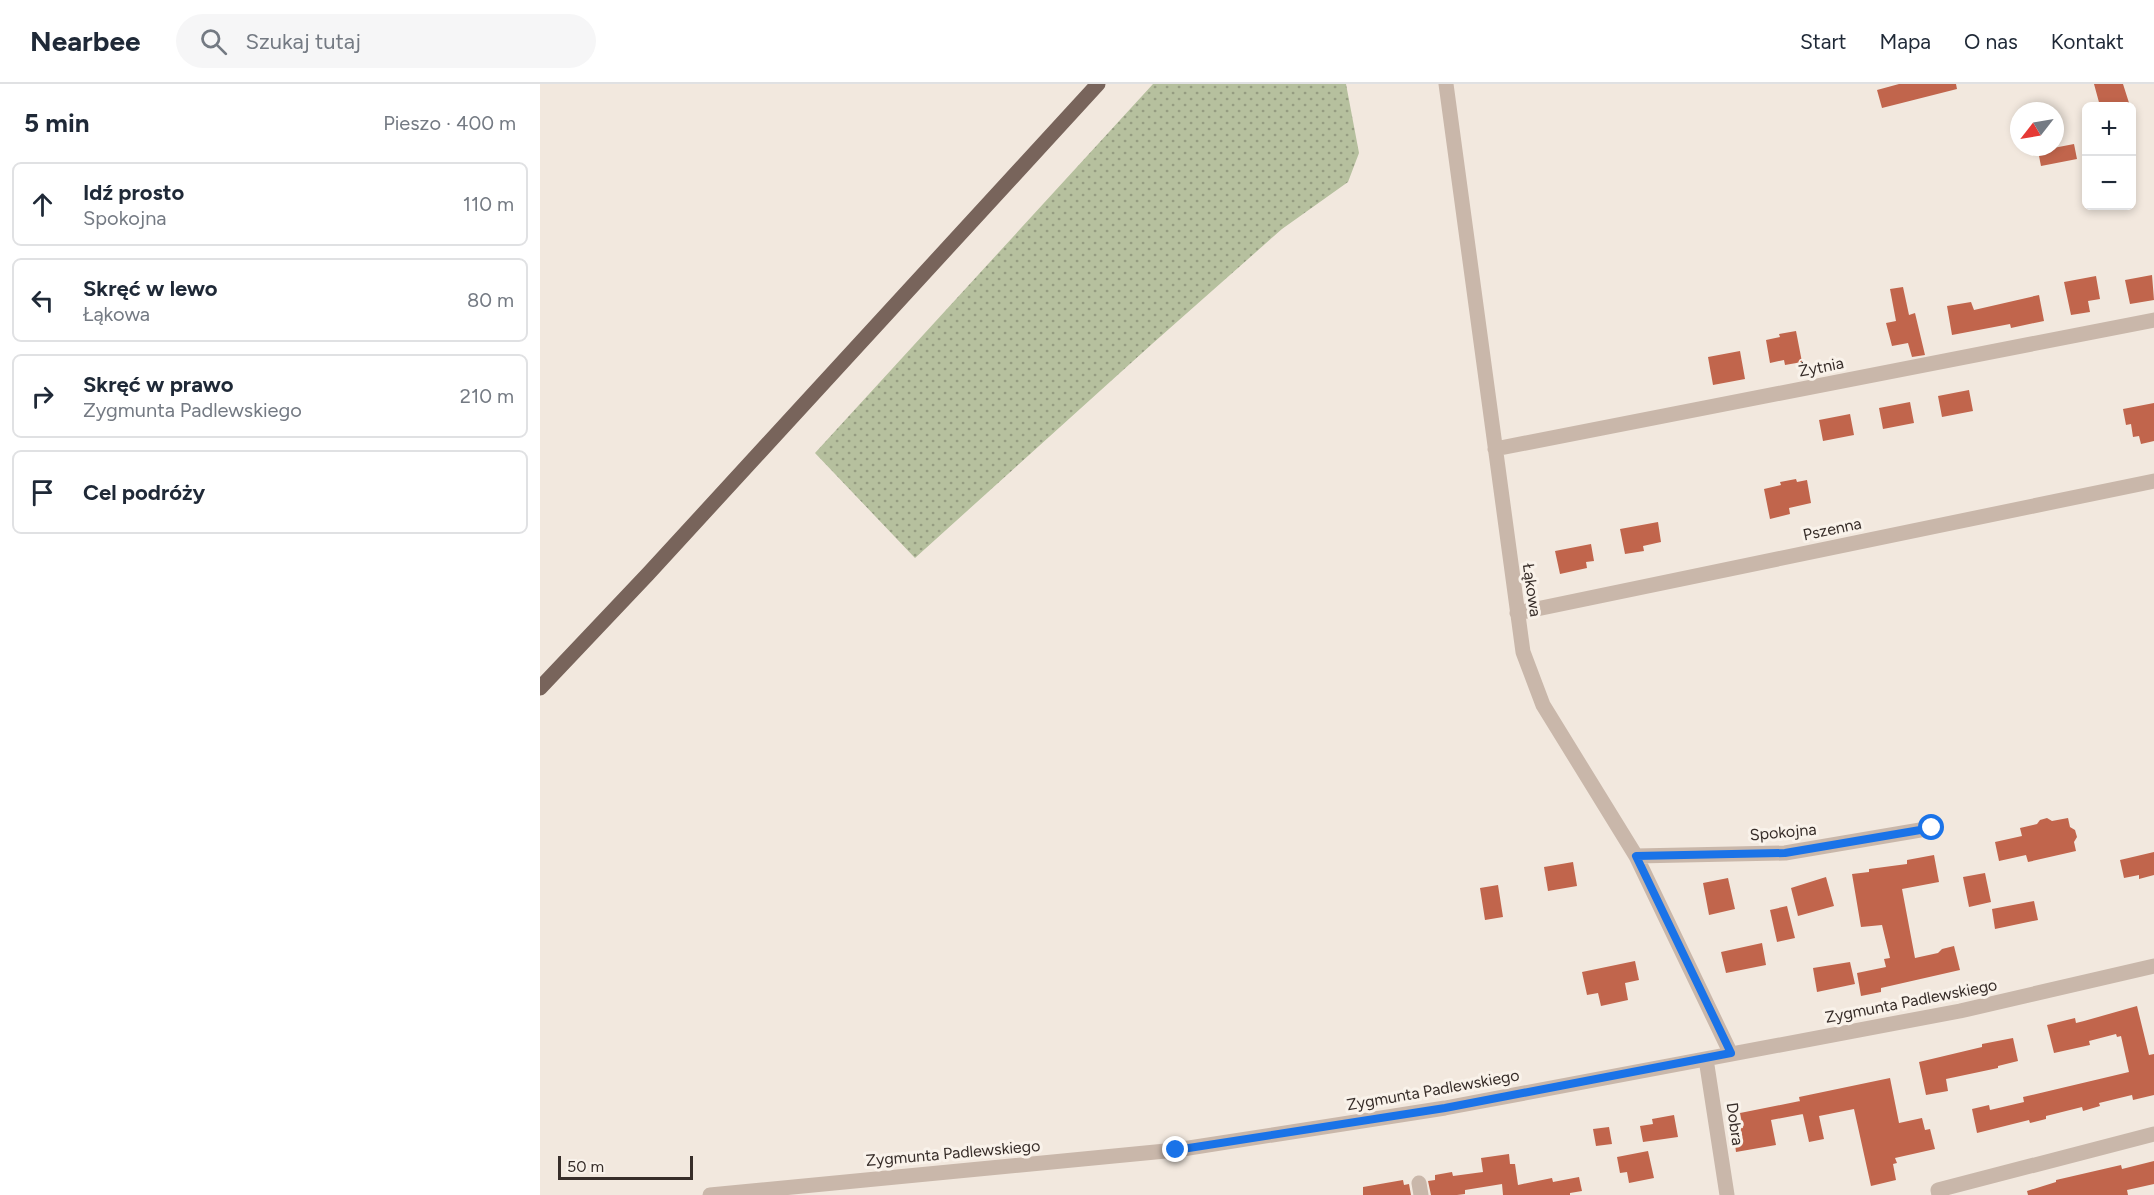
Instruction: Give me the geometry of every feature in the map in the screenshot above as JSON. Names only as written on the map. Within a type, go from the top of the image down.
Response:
[{"type":"main road","points":[[540,688],[648,574],[1098,84]]},
{"type":"street","name":"Łąkowa","points":[[1446,84],[1522,652],[1543,705],[1636,856],[1731,1053]]},
{"type":"street","name":"Żytnia","points":[[1496,449],[2154,320]]},
{"type":"street","name":"Pszenna","points":[[1517,613],[2154,481]]},
{"type":"street","name":"Spokojna","points":[[1636,856],[1785,853],[1932,828]]},
{"type":"street","name":"Zygmunta Padlewskiego","points":[[710,1195],[1176,1150],[1445,1108],[1960,1011],[2154,966]]},
{"type":"street","name":"Dobra","points":[[1706,1059],[1727,1195]]},
{"type":"street","points":[[1938,1193],[2154,1134]]},
{"type":"green space","points":[[1153,84],[1346,84],[1359,153],[1348,182],[1282,229],[915,558],[815,453]]},
{"type":"building","points":[[1899,84],[1956,84],[1957,89],[1882,108],[1877,90]]},
{"type":"building","points":[[2094,84],[2123,84],[2129,102],[2099,102]]},
{"type":"building","points":[[2074,144],[2077,159],[2041,166],[2039,156],[2064,156],[2064,146]]},
{"type":"building","points":[[2152,275],[2154,300],[2130,304],[2125,280]]},
{"type":"building","points":[[2096,276],[2100,299],[2088,301],[2090,312],[2071,315],[2064,282]]},
{"type":"building","points":[[1903,287],[1909,315],[1915,313],[1925,355],[1912,357],[1908,343],[1892,346],[1886,323],[1896,321],[1890,289]]},
{"type":"building","points":[[2039,295],[2044,321],[2011,328],[2010,324],[1952,335],[1947,306],[1971,302],[1974,310]]},
{"type":"building","points":[[1796,331],[1802,362],[1785,365],[1784,360],[1770,363],[1766,340],[1780,337],[1779,334]]},
{"type":"building","points":[[1740,351],[1745,379],[1713,385],[1708,357]]},
{"type":"building","points":[[1969,390],[1973,411],[1942,417],[1938,396]]},
{"type":"building","points":[[1910,402],[1914,423],[1883,429],[1879,408]]},
{"type":"building","points":[[2154,403],[2154,441],[2141,444],[2139,436],[2133,437],[2131,424],[2126,425],[2123,409]]},
{"type":"building","points":[[1850,414],[1854,435],[1823,441],[1819,420]]},
{"type":"building","points":[[1796,479],[1797,482],[1807,480],[1811,503],[1789,508],[1790,514],[1770,519],[1764,489],[1781,485],[1780,482]]},
{"type":"building","points":[[1658,522],[1661,542],[1643,546],[1644,551],[1625,554],[1620,529]]},
{"type":"building","points":[[1591,544],[1594,561],[1586,562],[1587,568],[1560,574],[1555,551]]},
{"type":"building","points":[[2047,818],[2052,821],[2068,818],[2070,827],[2075,830],[2077,837],[2074,842],[2076,851],[2028,862],[2026,855],[1999,861],[1995,842],[2022,836],[2020,828],[2037,824],[2040,820]]},
{"type":"building","points":[[2154,852],[2154,875],[2139,879],[2139,875],[2124,878],[2120,860]]},
{"type":"building","points":[[1934,855],[1939,882],[1902,889],[1915,958],[1938,953],[1942,949],[1954,946],[1960,970],[1881,988],[1881,992],[1861,996],[1857,973],[1886,967],[1884,959],[1890,958],[1882,925],[1861,927],[1852,874],[1869,872],[1869,869],[1907,864],[1907,860]]},
{"type":"building","points":[[1573,862],[1577,886],[1548,891],[1544,867]]},
{"type":"building","points":[[1985,873],[1991,902],[1969,907],[1963,877]]},
{"type":"building","points":[[1826,877],[1834,906],[1798,916],[1791,888]]},
{"type":"building","points":[[1728,878],[1735,909],[1709,915],[1703,883]]},
{"type":"building","points":[[1498,885],[1503,917],[1485,920],[1480,888]]},
{"type":"building","points":[[2034,901],[2038,920],[1995,929],[1992,909]]},
{"type":"building","points":[[1787,906],[1795,938],[1777,942],[1770,910]]},
{"type":"building","points":[[1762,943],[1766,965],[1726,973],[1721,952]]},
{"type":"building","points":[[1635,961],[1639,980],[1625,983],[1628,1000],[1601,1006],[1598,993],[1587,995],[1582,972]]},
{"type":"building","points":[[1850,962],[1855,984],[1817,992],[1813,968]]},
{"type":"building","points":[[2137,1006],[2149,1055],[2154,1054],[2154,1095],[2133,1100],[2132,1095],[2099,1103],[2100,1106],[2083,1111],[2082,1107],[2046,1116],[2046,1119],[2030,1123],[2029,1120],[1977,1133],[1972,1109],[1989,1105],[1990,1110],[2024,1102],[2023,1097],[2129,1072],[2121,1036],[2117,1037],[2116,1034],[2089,1041],[2090,1045],[2054,1053],[2047,1025],[2075,1018],[2076,1023]]},
{"type":"building","points":[[2013,1038],[2018,1061],[1998,1066],[1998,1068],[1946,1079],[1948,1091],[1926,1095],[1919,1062],[1982,1047],[1982,1044]]},
{"type":"building","points":[[1890,1078],[1899,1123],[1922,1118],[1925,1130],[1930,1129],[1935,1149],[1895,1158],[1897,1163],[1893,1164],[1896,1180],[1871,1186],[1854,1109],[1819,1116],[1824,1139],[1809,1142],[1799,1097]]},
{"type":"building","points":[[1800,1101],[1803,1114],[1771,1120],[1776,1145],[1736,1152],[1733,1129],[1743,1128],[1740,1113]]},
{"type":"building","points":[[1674,1115],[1678,1137],[1643,1142],[1640,1126],[1653,1124],[1652,1119]]},
{"type":"building","points":[[1609,1127],[1612,1144],[1596,1146],[1593,1129]]},
{"type":"building","points":[[1648,1151],[1654,1178],[1629,1183],[1627,1172],[1620,1173],[1617,1157]]},
{"type":"building","points":[[1509,1154],[1510,1164],[1515,1164],[1518,1185],[1552,1178],[1553,1182],[1579,1177],[1582,1191],[1570,1193],[1570,1195],[1503,1195],[1502,1184],[1465,1190],[1465,1194],[1431,1195],[1428,1181],[1435,1180],[1435,1175],[1452,1172],[1453,1176],[1483,1172],[1481,1158]]},
{"type":"building","points":[[2154,1161],[2154,1184],[2127,1190],[2128,1195],[2028,1195],[2027,1191],[2056,1182],[2056,1180],[2121,1165],[2122,1169]]},
{"type":"building","points":[[1403,1180],[1404,1185],[1409,1184],[1411,1195],[1363,1195],[1363,1187]]},
{"type":"route","points":[[1176,1150],[1445,1108],[1731,1053],[1636,856],[1785,853],[1932,828]]}]
